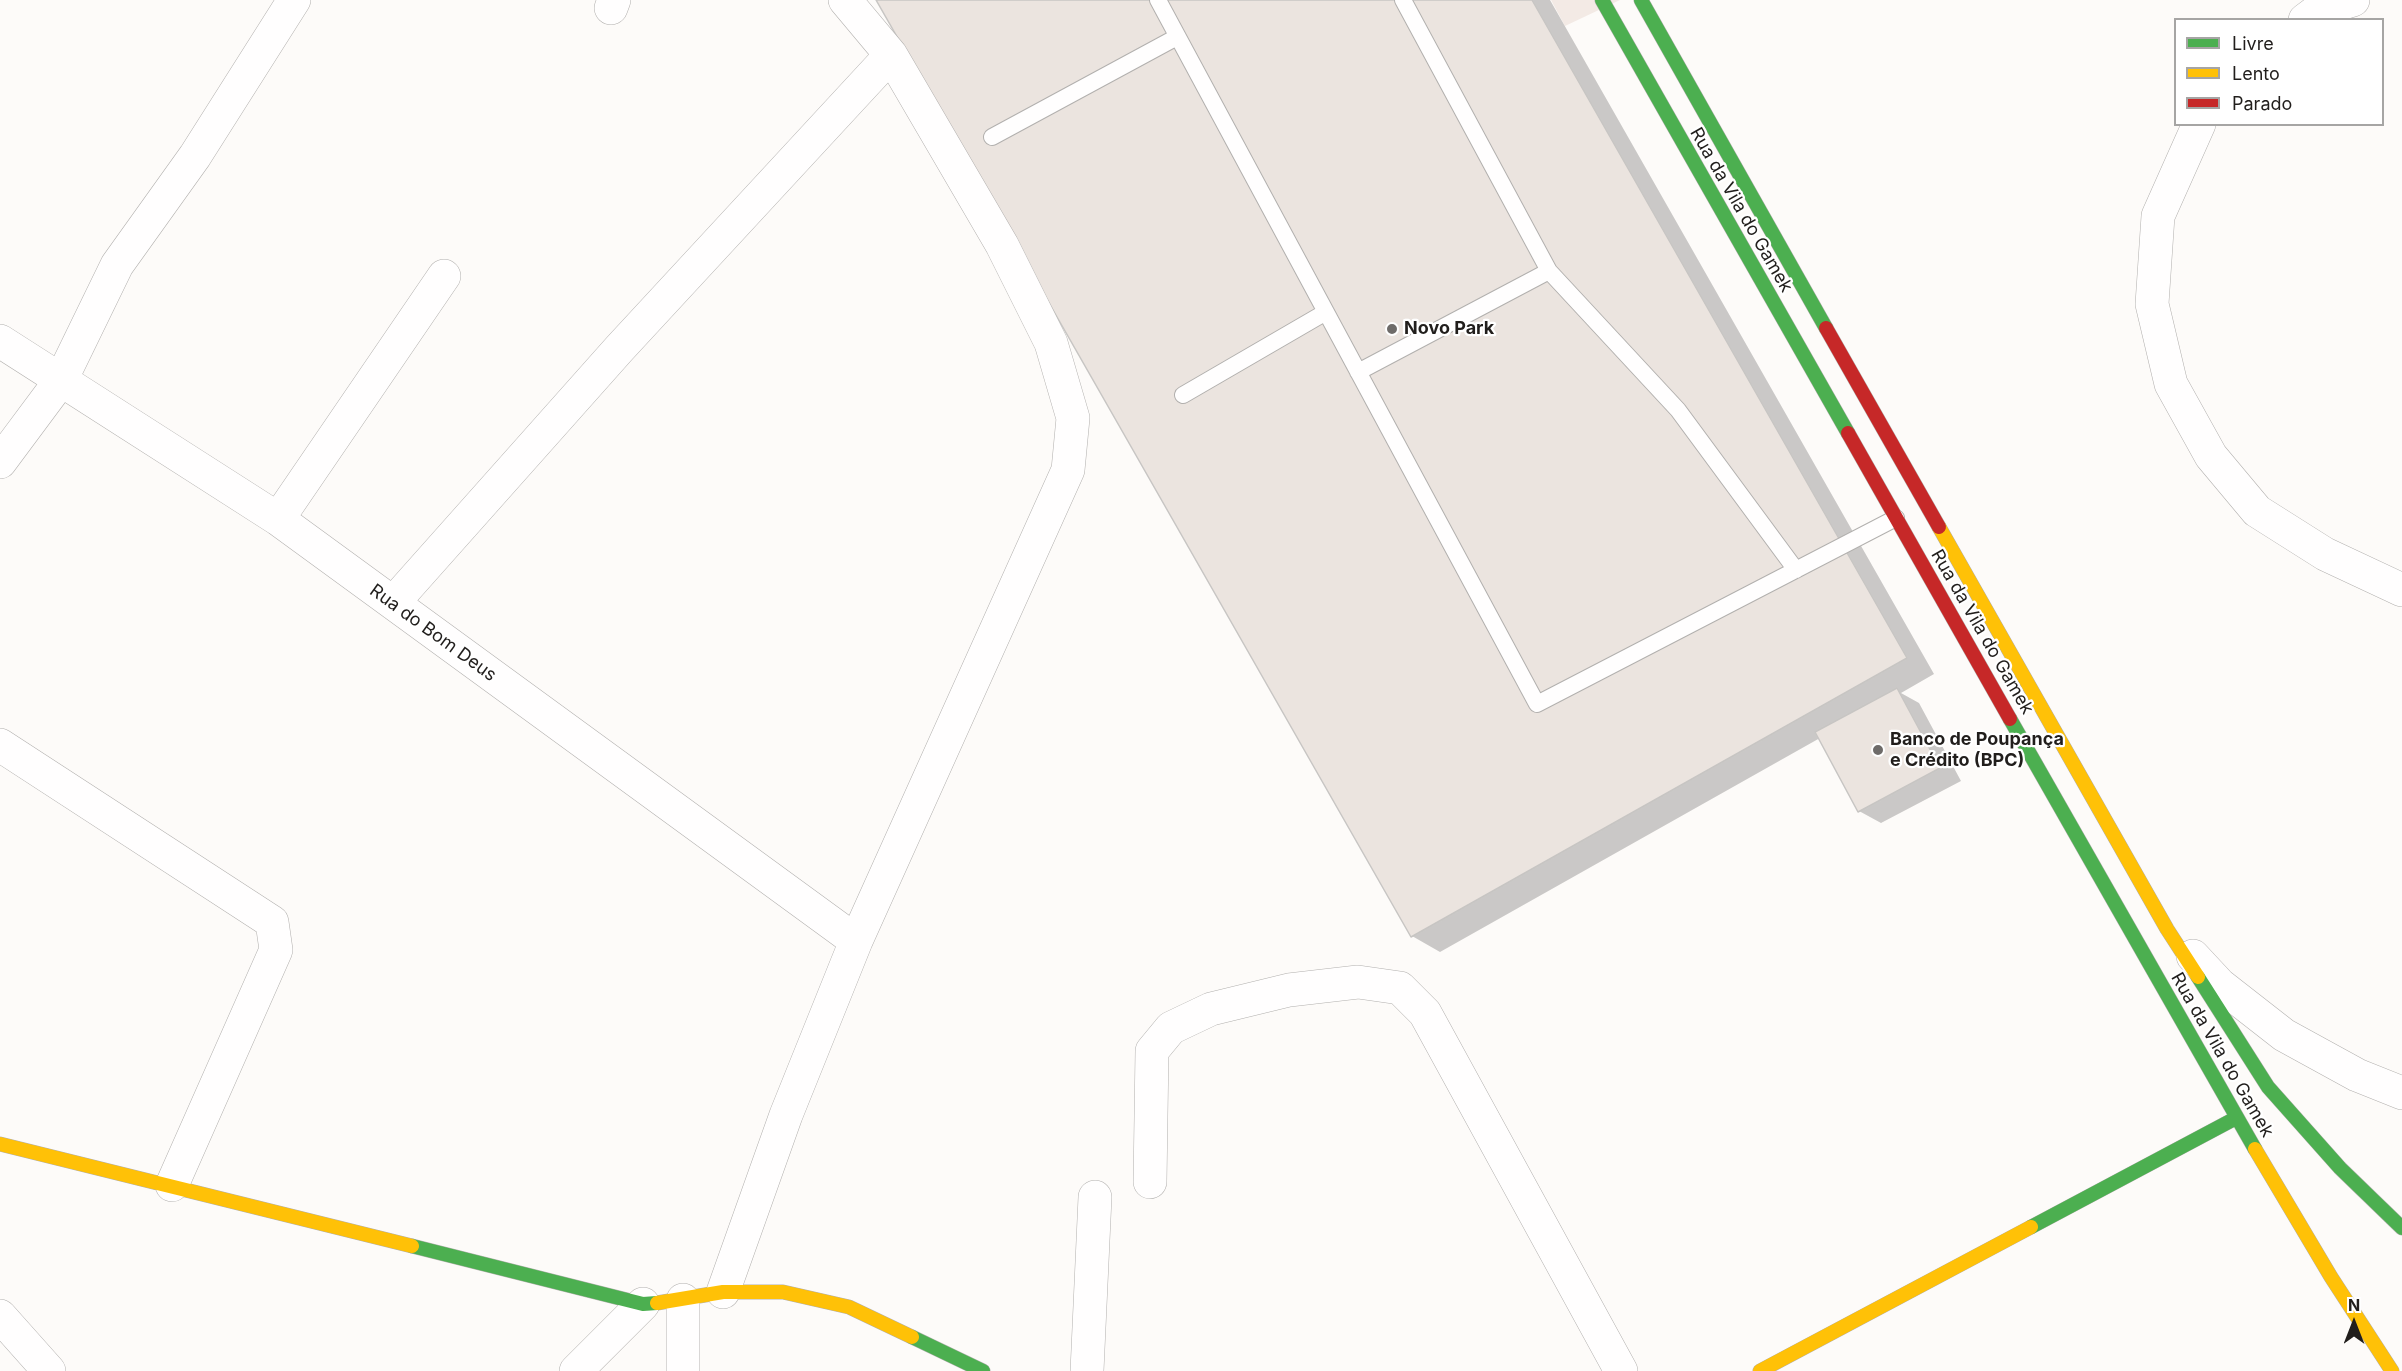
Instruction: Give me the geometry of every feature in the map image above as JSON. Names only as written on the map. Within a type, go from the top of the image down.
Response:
[{"type":"main road","name":"Rua da Vila do Gamek","points":[[1602,0],[2236,1118],[2331,1277],[2392,1371]]},
{"type":"main road","name":"Rua da Vila do Gamek","points":[[1641,0],[2167,929],[2268,1087],[2340,1168],[2402,1228]]},
{"type":"main road","points":[[1760,1371],[2236,1118]]},
{"type":"main road","points":[[0,1144],[643,1304],[683,1300],[723,1292],[783,1292],[849,1307],[983,1371]]},
{"type":"street","points":[[0,462],[61,380],[117,265],[195,156],[294,0]]},
{"type":"street","points":[[723,1292],[786,1116],[856,941],[1068,470],[1073,418],[1051,343],[1002,246],[891,55],[845,0]]},
{"type":"street","points":[[2308,18],[2317,11],[2353,0]]},
{"type":"street","points":[[393,603],[612,358],[891,55]]},
{"type":"street","points":[[2198,126],[2158,216],[2152,304],[2171,384],[2211,456],[2257,511],[2325,554],[2402,590]]},
{"type":"street","points":[[278,519],[444,276]]},
{"type":"street","name":"Rua do Bom Deus","points":[[0,341],[278,519],[856,941]]},
{"type":"street","points":[[0,745],[272,922],[276,950],[172,1185]]},
{"type":"street","points":[[2167,929],[2220,985],[2283,1035],[2357,1075],[2402,1093]]},
{"type":"street","points":[[1150,1182],[1152,1051],[1171,1028],[1211,1009],[1289,990],[1358,982],[1400,988],[1425,1013],[1621,1371]]},
{"type":"street","points":[[1088,1371],[1095,1197]]},
{"type":"street","points":[[683,1300],[683,1371]]},
{"type":"street","points":[[576,1371],[643,1304]]},
{"type":"street","points":[[0,1316],[49,1371]]},
{"type":"lane","points":[[1158,0],[1537,704],[1896,518]]},
{"type":"lane","points":[[1403,0],[1549,271],[1678,410],[1796,570]]},
{"type":"lane","points":[[992,137],[1178,37]]},
{"type":"lane","points":[[1358,372],[1549,271]]},
{"type":"lane","points":[[1183,395],[1326,312]]},
{"type":"shaded area","points":[[1551,0],[1620,0],[1565,26]]},
{"type":"building","name":"Novo Park","points":[[876,0],[1532,0],[1907,658],[1411,937]]},
{"type":"building","name":"Banco de Poupança e Crédito (BPC)","points":[[1897,688],[1940,768],[1858,812],[1815,732]]},
{"type":"traffic: fast","points":[[1602,0],[1848,433]]},
{"type":"traffic: fast","points":[[1641,0],[1826,328]]},
{"type":"traffic: fast","points":[[2010,719],[2255,1149]]},
{"type":"traffic: fast","points":[[2198,977],[2268,1087],[2340,1168],[2402,1228]]},
{"type":"traffic: fast","points":[[2031,1227],[2236,1118]]},
{"type":"traffic: fast","points":[[412,1246],[643,1304],[657,1303]]},
{"type":"traffic: fast","points":[[912,1337],[983,1371]]},
{"type":"traffic: slow","points":[[1939,527],[2167,929],[2198,977]]},
{"type":"traffic: slow","points":[[0,1144],[412,1246]]},
{"type":"traffic: slow","points":[[2255,1149],[2331,1277],[2392,1371]]},
{"type":"traffic: slow","points":[[1760,1371],[2031,1227]]},
{"type":"traffic: slow","points":[[657,1303],[723,1292],[783,1292],[849,1307],[912,1337]]},
{"type":"traffic: jam","points":[[1826,328],[1939,527]]},
{"type":"traffic: jam","points":[[1848,433],[2010,719]]},
{"type":"place","name":"Novo Park","points":[[1392,329]]},
{"type":"place","name":"Banco de Poupança e Crédito (BPC)","points":[[1878,750]]}]
